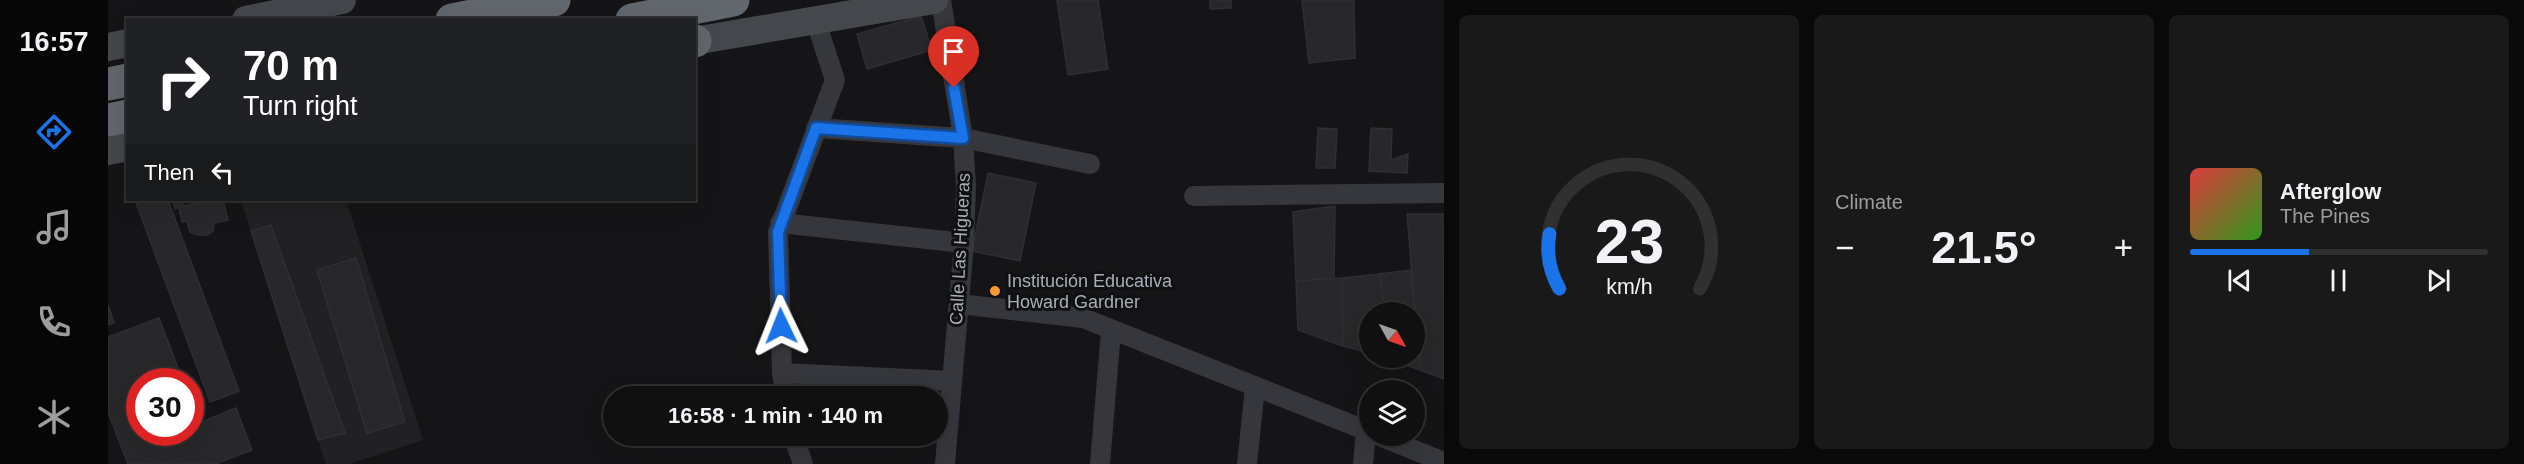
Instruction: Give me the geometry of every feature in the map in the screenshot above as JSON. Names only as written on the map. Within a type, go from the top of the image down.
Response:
[{"type":"highway","points":[[462,18],[554,0]]},
{"type":"highway","points":[[642,18],[732,0]]},
{"type":"highway","points":[[108,84],[126,80]]},
{"type":"highway","points":[[108,120],[126,116]]},
{"type":"main road","points":[[256,18],[342,0]]},
{"type":"main road","points":[[696,41],[934,0]]},
{"type":"main road","points":[[108,47],[126,44]]},
{"type":"main road","points":[[108,151],[126,147]]},
{"type":"street","name":"Calle Las Higueras","points":[[941,0],[963,138],[966,186],[964,243],[945,464]]},
{"type":"street","points":[[784,386],[782,374],[780,223],[835,80],[816,22]]},
{"type":"street","points":[[816,128],[963,138],[1090,164]]},
{"type":"street","points":[[1194,196],[1444,193]]},
{"type":"street","points":[[780,223],[964,243]]},
{"type":"street","points":[[959,304],[1083,318],[1359,428]]},
{"type":"street","points":[[1100,464],[1112,331]]},
{"type":"street","points":[[782,374],[952,381]]},
{"type":"street","points":[[1247,464],[1255,387]]},
{"type":"street","points":[[797,446],[803,464]]},
{"type":"street","points":[[1363,464],[1368,446]]},
{"type":"street","points":[[1404,446],[1444,462]]},
{"type":"shaded area","points":[[241,201],[302,201],[303,203],[346,201],[423,440],[349,464],[326,464]]},
{"type":"building","points":[[1057,0],[1098,0],[1108,69],[1068,75]]},
{"type":"building","points":[[1210,0],[1231,0],[1231,8],[1210,9]]},
{"type":"building","points":[[1302,0],[1354,0],[1355,58],[1309,63]]},
{"type":"building","points":[[921,16],[932,50],[867,69],[857,34]]},
{"type":"building","points":[[1318,128],[1337,129],[1335,168],[1316,168]]},
{"type":"building","points":[[1371,128],[1392,129],[1391,160],[1408,154],[1407,173],[1369,171]]},
{"type":"building","points":[[988,173],[1036,183],[1020,261],[972,251]]},
{"type":"building","points":[[135,201],[168,201],[239,391],[210,402],[204,386],[204,368],[197,368]]},
{"type":"building","points":[[173,201],[182,201],[183,206],[204,201],[223,201],[228,220],[214,223],[213,231],[207,235],[198,235],[190,232],[187,221],[182,222],[179,207],[175,209]]},
{"type":"building","points":[[1335,206],[1334,279],[1296,281],[1293,212]]},
{"type":"building","points":[[1407,214],[1443,214],[1444,379],[1420,370],[1420,368],[1425,368],[1425,302],[1414,302]]},
{"type":"building","points":[[271,225],[345,433],[318,440],[251,231]]},
{"type":"building","points":[[356,258],[405,422],[367,433],[317,270]]},
{"type":"building","points":[[1411,270],[1414,302],[1384,302],[1380,274]]},
{"type":"building","points":[[1380,274],[1384,302],[1359,302],[1359,350],[1343,346],[1342,278]]},
{"type":"building","points":[[1342,278],[1343,346],[1298,330],[1296,281]]},
{"type":"building","points":[[108,305],[114,323],[108,325]]},
{"type":"building","points":[[159,318],[178,368],[126,368],[126,446],[204,446],[204,421],[236,408],[252,450],[215,464],[128,464],[108,412],[108,337]]},
{"type":"place","name":"Institución Educativa Howard Gardner","points":[[995,291]]},
{"type":"route","points":[[781,326],[778,232],[816,128],[963,138],[954,88]]}]
